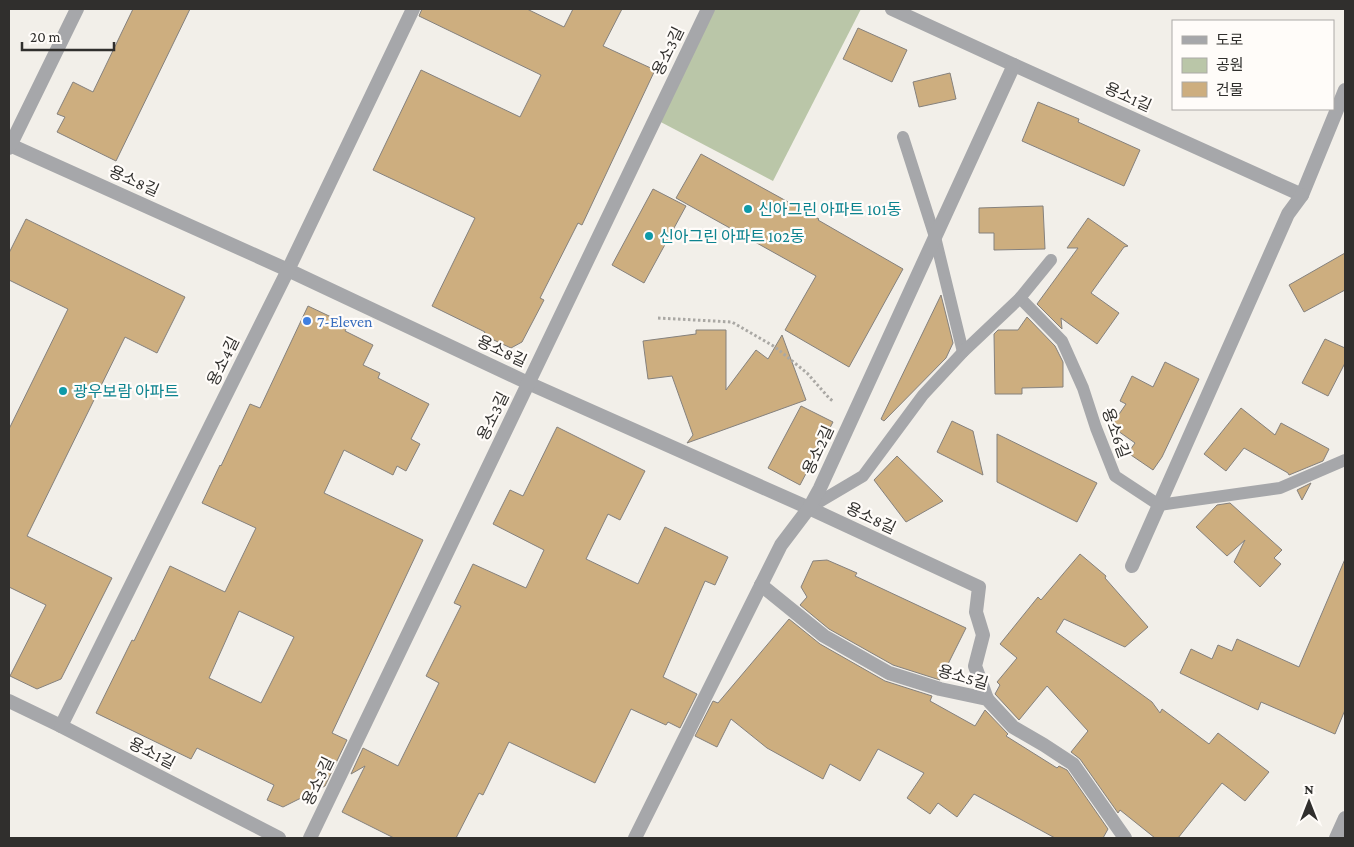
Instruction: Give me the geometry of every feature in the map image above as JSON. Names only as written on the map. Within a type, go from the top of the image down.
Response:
[{"type":"street","points":[[10,147],[77,9]]},
{"type":"street","name":"용소4길","points":[[61,726],[288,270],[413,9]]},
{"type":"street","name":"용소3길","points":[[310,838],[708,9]]},
{"type":"street","name":"용소1길","points":[[892,9],[1302,195]]},
{"type":"street","name":"용소2길","points":[[635,838],[782,545],[809,508],[820,488],[1014,65]]},
{"type":"street","points":[[1132,566],[1288,214],[1302,195],[1345,90]]},
{"type":"street","name":"용소8길","points":[[10,147],[288,270],[528,383],[809,508],[979,587],[976,612],[983,635],[976,666],[987,699]]},
{"type":"street","name":"용소5길","points":[[761,585],[824,636],[889,673],[940,689],[987,699],[1013,728],[1073,764],[1124,838]]},
{"type":"street","name":"용소1길","points":[[9,701],[279,838]]},
{"type":"street","points":[[1336,838],[1345,818]]},
{"type":"lane","points":[[903,137],[935,237],[963,352]]},
{"type":"lane","points":[[809,508],[863,476],[923,395],[963,352],[1020,298],[1051,260]]},
{"type":"lane","name":"용소6길","points":[[1020,298],[1062,340],[1083,388],[1115,476],[1158,505]]},
{"type":"lane","points":[[1158,505],[1280,488],[1345,460]]},
{"type":"path","points":[[658,318],[732,322],[775,347],[807,373],[829,398],[854,415]]},
{"type":"green space","points":[[708,9],[861,9],[773,181],[655,119]]},
{"type":"building","points":[[133,9],[190,9],[116,161],[57,132],[65,117],[57,114],[73,82],[93,92]]},
{"type":"building","points":[[422,9],[527,9],[564,27],[573,9],[622,9],[603,46],[655,70],[582,225],[578,223],[540,298],[544,300],[522,342],[511,348],[483,335],[485,332],[432,306],[475,218],[373,170],[421,70],[520,117],[541,75],[419,16]]},
{"type":"building","points":[[858,28],[907,50],[892,82],[843,59]]},
{"type":"building","points":[[950,73],[956,99],[919,107],[913,82]]},
{"type":"building","points":[[1038,102],[1079,119],[1078,122],[1140,150],[1124,186],[1022,141]]},
{"type":"building","points":[[701,154],[819,219],[903,269],[849,367],[785,330],[816,276],[676,198]]},
{"type":"building","name":"신아그린 아파트 102동","points":[[653,189],[686,206],[644,283],[612,265]]},
{"type":"building","points":[[1043,206],[1045,249],[994,250],[994,233],[979,233],[979,208]]},
{"type":"building","points":[[1088,218],[1128,246],[1124,247],[1091,293],[1119,313],[1097,344],[1061,318],[1062,329],[1037,304],[1078,248],[1067,248]]},
{"type":"building","name":"광우보람 아파트","points":[[26,219],[185,297],[157,353],[125,337],[27,536],[112,578],[61,679],[37,689],[10,676],[46,605],[9,587],[9,429],[68,309],[9,280],[9,253]]},
{"type":"building","points":[[1345,253],[1345,290],[1304,312],[1289,285]]},
{"type":"building","points":[[941,295],[953,343],[946,358],[884,421],[881,419]]},
{"type":"building","points":[[308,306],[348,325],[345,331],[373,345],[363,365],[380,373],[378,378],[429,404],[411,439],[420,444],[406,471],[397,466],[393,475],[344,450],[324,493],[423,540],[332,733],[347,740],[325,786],[283,807],[267,800],[274,785],[197,748],[191,759],[96,713],[132,640],[134,641],[170,566],[225,592],[256,528],[202,503],[250,404],[260,408]],"holes":[[[239,611],[294,637],[261,703],[209,678]]]},
{"type":"building","points":[[1027,317],[1055,346],[1063,362],[1063,387],[1022,388],[1022,394],[995,394],[994,334],[998,330],[1018,330]]},
{"type":"building","points":[[696,330],[726,330],[726,390],[756,350],[768,359],[782,335],[806,400],[687,443],[693,435],[672,376],[648,379],[643,341],[696,334]]},
{"type":"building","points":[[1325,339],[1345,348],[1345,363],[1328,396],[1302,383]]},
{"type":"building","points":[[1165,362],[1199,379],[1162,457],[1153,470],[1128,453],[1135,443],[1111,426],[1126,404],[1120,401],[1132,376],[1153,387]]},
{"type":"building","points":[[801,406],[833,422],[800,485],[768,468]]},
{"type":"building","points":[[1241,408],[1275,435],[1281,423],[1329,449],[1323,461],[1289,475],[1244,448],[1226,471],[1204,454]]},
{"type":"building","points":[[952,421],[973,431],[983,475],[937,452]]},
{"type":"building","points":[[557,427],[645,471],[620,520],[608,514],[586,559],[638,584],[665,527],[728,557],[715,585],[705,581],[663,677],[697,694],[680,728],[668,722],[666,725],[631,709],[595,783],[509,742],[483,795],[479,793],[456,838],[394,838],[342,812],[365,766],[351,774],[363,748],[398,766],[439,683],[426,676],[461,606],[454,603],[473,564],[526,588],[544,550],[493,524],[510,490],[523,496]]},
{"type":"building","points":[[997,434],[1097,483],[1077,522],[997,482]]},
{"type":"building","points":[[897,456],[943,501],[906,522],[874,480]]},
{"type":"building","points":[[1311,483],[1302,500],[1297,490]]},
{"type":"building","points":[[1230,503],[1282,550],[1274,558],[1281,564],[1260,587],[1234,562],[1245,540],[1227,556],[1196,527],[1217,505]]},
{"type":"building","points":[[1080,554],[1106,576],[1105,578],[1148,627],[1125,647],[1064,619],[1056,632],[1152,702],[1160,713],[1162,709],[1209,744],[1218,733],[1269,772],[1245,801],[1222,783],[1178,838],[1155,838],[1120,810],[1118,813],[1080,759],[1071,752],[1088,731],[1047,686],[1019,720],[995,694],[1000,685],[997,682],[1017,658],[1000,644],[1038,597],[1041,600]]},
{"type":"building","points":[[1345,559],[1345,710],[1335,734],[1261,702],[1258,710],[1180,673],[1191,649],[1212,659],[1218,645],[1232,651],[1237,639],[1299,667]]},
{"type":"building","points":[[827,560],[857,573],[855,576],[966,628],[940,680],[893,665],[829,629],[800,605],[807,597],[801,587],[813,561]]},
{"type":"building","points":[[789,619],[820,644],[885,681],[932,696],[930,701],[975,726],[985,710],[1008,734],[1006,736],[1057,768],[1059,766],[1067,770],[1108,829],[1103,838],[1055,838],[974,794],[957,817],[938,803],[930,814],[907,798],[924,773],[878,749],[860,781],[830,764],[823,779],[767,748],[731,719],[717,747],[695,736],[713,701],[718,703]]},
{"type":"place","name":"신아그린 아파트 101동","points":[[748,209]]},
{"type":"place","name":"신아그린 아파트 102동","points":[[649,236]]},
{"type":"place","name":"7-Eleven","points":[[307,321]]},
{"type":"place","name":"광우보람 아파트","points":[[63,391]]}]
